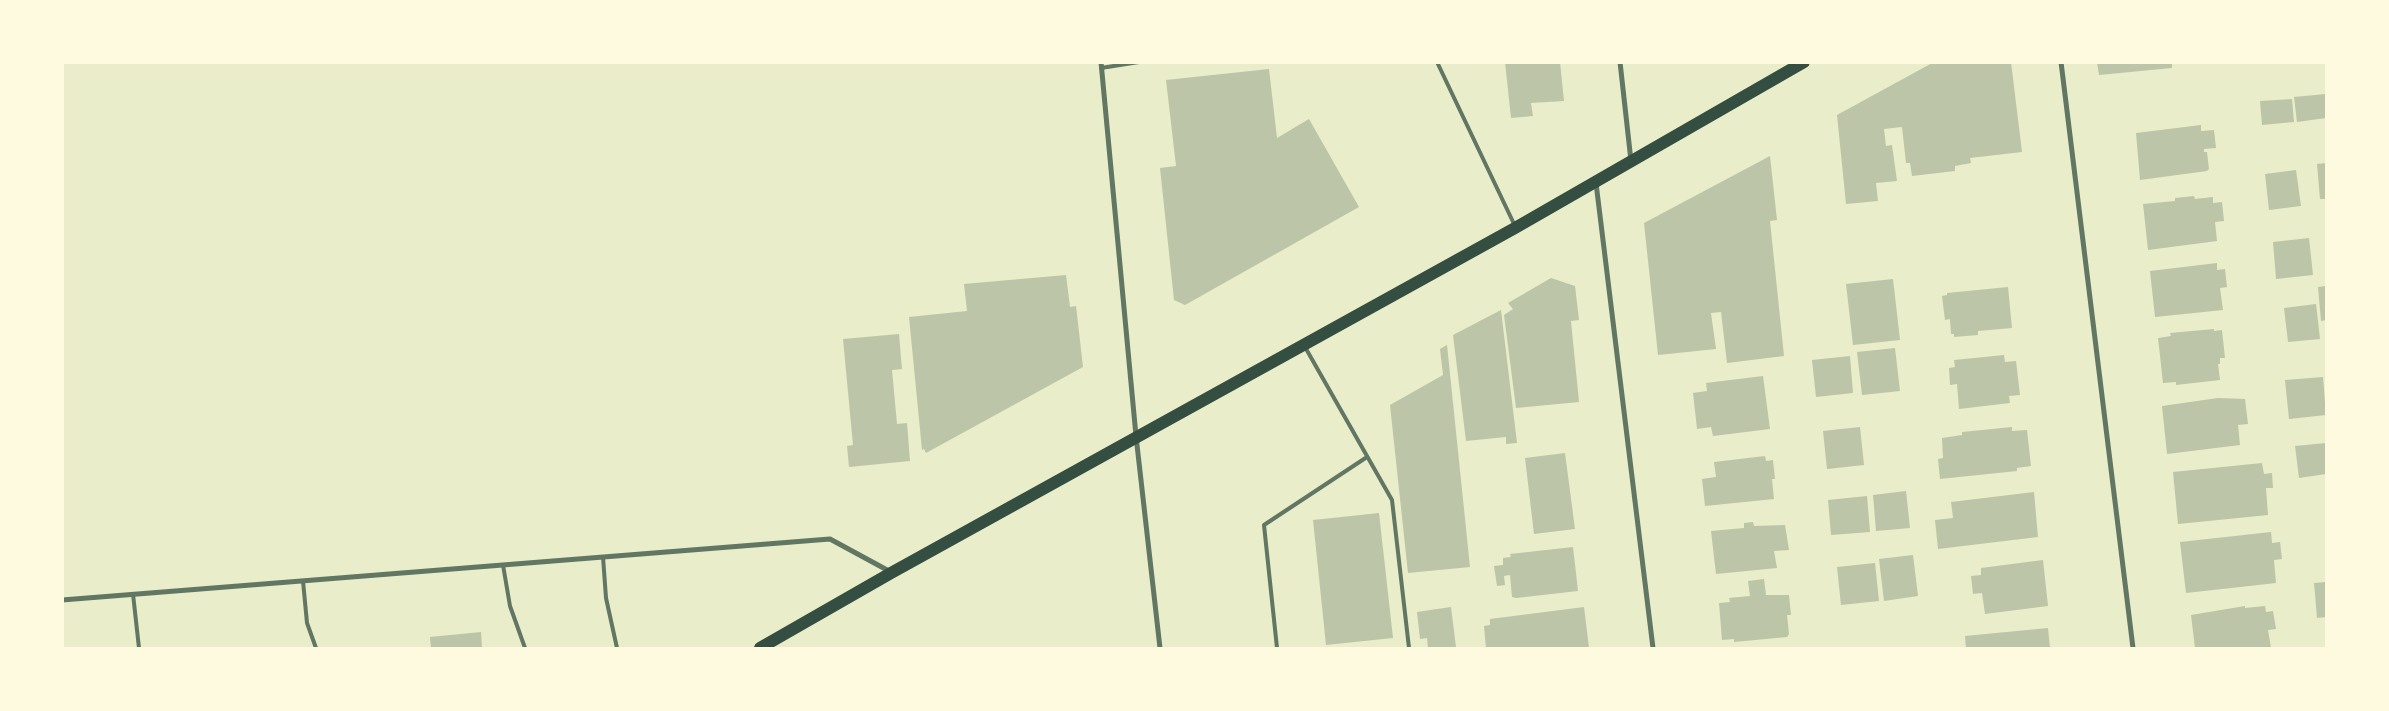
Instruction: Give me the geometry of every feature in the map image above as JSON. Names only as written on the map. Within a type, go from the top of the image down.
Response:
[{"type":"main road","points":[[760,648],[1136,436],[1516,228],[1804,62]]},
{"type":"street","points":[[1620,62],[1631,161]]},
{"type":"street","points":[[2061,62],[2133,648]]},
{"type":"street","points":[[1101,65],[1136,436],[1160,648]]},
{"type":"street","points":[[1596,182],[1654,648]]},
{"type":"street","points":[[62,600],[830,539],[891,573]]},
{"type":"lane","points":[[1101,65],[1139,62]]},
{"type":"lane","points":[[1437,62],[1516,228]]},
{"type":"lane","points":[[1303,344],[1392,500],[1409,648]]},
{"type":"lane","points":[[1277,648],[1264,525],[1368,457]]},
{"type":"lane","points":[[603,558],[606,598],[617,648]]},
{"type":"lane","points":[[503,566],[510,606],[525,648]]},
{"type":"lane","points":[[303,581],[307,623],[316,648]]},
{"type":"lane","points":[[133,594],[140,648]]},
{"type":"building","points":[[1505,62],[1560,62],[1564,101],[1531,103],[1533,116],[1511,118]]},
{"type":"building","points":[[1934,62],[2011,62],[2022,152],[1970,158],[1971,163],[1955,166],[1955,171],[1912,176],[1910,163],[1906,163],[1902,127],[1884,129],[1886,146],[1892,145],[1897,181],[1876,183],[1878,201],[1846,204],[1837,115]]},
{"type":"building","points":[[2097,62],[2172,62],[2172,68],[2099,75]]},
{"type":"building","points":[[1269,69],[1277,138],[1309,119],[1359,207],[1185,305],[1174,300],[1160,168],[1176,166],[1166,80]]},
{"type":"building","points":[[2326,94],[2326,118],[2297,122],[2294,97]]},
{"type":"building","points":[[2292,99],[2294,122],[2262,125],[2260,101]]},
{"type":"building","points":[[2201,125],[2201,131],[2214,130],[2216,148],[2204,149],[2204,152],[2207,152],[2209,169],[2207,171],[2140,180],[2136,133]]},
{"type":"building","points":[[1770,156],[1777,220],[1770,221],[1784,356],[1727,363],[1721,312],[1711,313],[1716,349],[1658,355],[1644,223]]},
{"type":"building","points":[[2326,163],[2326,199],[2320,199],[2317,164]]},
{"type":"building","points":[[2296,170],[2301,206],[2269,210],[2265,174]]},
{"type":"building","points":[[2194,196],[2195,199],[2213,197],[2213,203],[2222,202],[2224,221],[2215,222],[2217,241],[2148,250],[2143,204],[2175,201],[2175,198]]},
{"type":"building","points":[[2309,238],[2313,275],[2276,279],[2273,242]]},
{"type":"building","points":[[2217,263],[2217,270],[2225,269],[2227,287],[2220,288],[2223,310],[2155,317],[2150,271]]},
{"type":"building","points":[[1066,275],[1070,307],[1076,306],[1083,367],[926,453],[924,449],[922,450],[909,317],[967,311],[964,284]]},
{"type":"building","points":[[1551,278],[1575,286],[1579,320],[1571,321],[1579,402],[1516,408],[1504,315],[1513,309],[1508,303]]},
{"type":"building","points":[[1893,279],[1900,340],[1853,345],[1846,284]]},
{"type":"building","points":[[2326,286],[2326,320],[2321,321],[2318,287]]},
{"type":"building","points":[[2008,287],[2012,328],[1978,331],[1978,335],[1954,337],[1954,334],[1951,334],[1950,319],[1945,320],[1942,296],[1947,295],[1947,293]]},
{"type":"building","points":[[2316,304],[2320,339],[2288,342],[2284,308]]},
{"type":"building","points":[[1501,310],[1517,443],[1506,444],[1506,437],[1466,441],[1453,335]]},
{"type":"building","points":[[2214,329],[2214,331],[2222,330],[2225,358],[2220,358],[2220,364],[2218,364],[2220,380],[2176,385],[2176,382],[2163,383],[2158,338],[2171,336],[2170,333]]},
{"type":"building","points":[[899,334],[902,369],[892,370],[897,424],[907,423],[910,461],[849,467],[847,446],[853,445],[843,339]]},
{"type":"building","points":[[1447,345],[1470,567],[1408,573],[1390,405],[1443,375],[1440,349]]},
{"type":"building","points":[[1895,348],[1900,391],[1862,395],[1857,352]]},
{"type":"building","points":[[2004,355],[2005,362],[2016,361],[2020,395],[2009,396],[2010,403],[1959,409],[1957,384],[1950,385],[1949,368],[1955,367],[1954,360]]},
{"type":"building","points":[[1850,356],[1853,393],[1816,397],[1812,360]]},
{"type":"building","points":[[1763,376],[1770,429],[1713,436],[1711,427],[1697,429],[1693,393],[1707,391],[1706,383]]},
{"type":"building","points":[[2323,377],[2326,415],[2289,419],[2285,380]]},
{"type":"building","points":[[2218,398],[2245,399],[2248,424],[2238,425],[2240,445],[2167,454],[2162,406]]},
{"type":"building","points":[[1860,427],[1864,465],[1827,469],[1823,431]]},
{"type":"building","points":[[2012,427],[2012,431],[2027,430],[2031,466],[2017,468],[2017,471],[1940,479],[1938,459],[1943,458],[1942,438],[1962,435],[1962,432]]},
{"type":"building","points":[[2326,443],[2326,474],[2299,478],[2295,446]]},
{"type":"building","points":[[1565,453],[1575,529],[1534,534],[1525,458]]},
{"type":"building","points":[[1765,456],[1766,461],[1773,460],[1775,479],[1772,479],[1774,499],[1705,506],[1702,479],[1716,477],[1714,462]]},
{"type":"building","points":[[2262,463],[2264,474],[2272,473],[2273,488],[2266,488],[2268,515],[2178,524],[2173,472]]},
{"type":"building","points":[[1906,491],[1910,528],[1876,531],[1873,495]]},
{"type":"building","points":[[2034,492],[2038,537],[1938,549],[1935,520],[1953,518],[1951,502]]},
{"type":"building","points":[[1867,496],[1870,532],[1831,535],[1828,500]]},
{"type":"building","points":[[1379,513],[1393,638],[1326,645],[1313,520]]},
{"type":"building","points":[[1753,522],[1754,526],[1785,525],[1789,550],[1774,551],[1777,568],[1716,574],[1711,531],[1744,528],[1744,523]]},
{"type":"building","points":[[2271,532],[2272,543],[2280,542],[2282,559],[2274,560],[2276,583],[2186,593],[2180,542]]},
{"type":"building","points":[[1573,547],[1578,591],[1516,598],[1512,597],[1510,575],[1504,576],[1505,585],[1497,586],[1494,566],[1503,565],[1503,558],[1511,557],[1510,554]]},
{"type":"building","points":[[1913,555],[1918,596],[1884,601],[1879,559]]},
{"type":"building","points":[[2043,560],[2048,606],[1985,614],[1982,593],[1973,594],[1971,576],[1981,575],[1981,568]]},
{"type":"building","points":[[1875,563],[1879,601],[1841,605],[1837,567]]},
{"type":"building","points":[[1764,579],[1766,595],[1789,595],[1791,615],[1787,615],[1789,634],[1787,637],[1734,642],[1734,639],[1722,640],[1719,603],[1730,602],[1729,598],[1750,596],[1748,581]]},
{"type":"building","points":[[2326,582],[2326,617],[2317,618],[2314,583]]},
{"type":"building","points":[[2245,606],[2245,608],[2265,606],[2266,612],[2273,611],[2276,629],[2268,630],[2271,648],[2195,648],[2191,615]]},
{"type":"building","points":[[1451,607],[1456,647],[1428,648],[1427,638],[1420,639],[1417,612]]},
{"type":"building","points":[[1584,607],[1589,648],[1486,648],[1484,626],[1490,625],[1490,619]]},
{"type":"building","points":[[2048,628],[2050,648],[1966,648],[1965,636]]},
{"type":"building","points":[[481,632],[482,648],[431,648],[430,637]]}]
